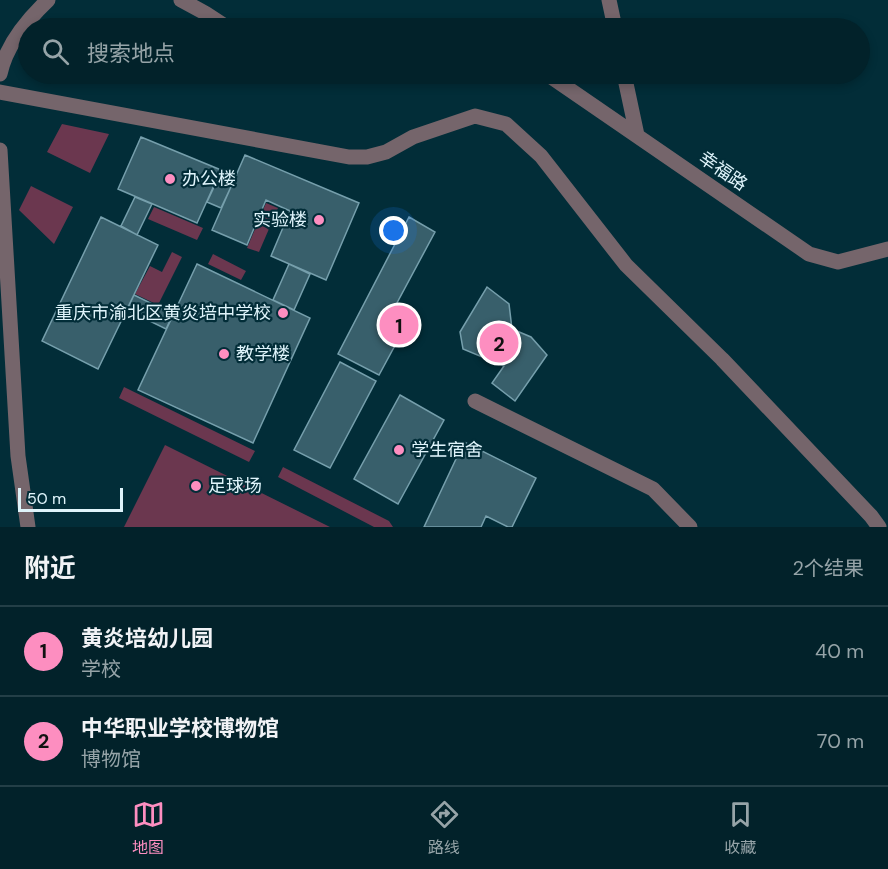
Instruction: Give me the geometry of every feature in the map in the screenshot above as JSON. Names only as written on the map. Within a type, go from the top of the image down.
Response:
[{"type":"street","points":[[29,18],[48,0]]},
{"type":"street","points":[[181,0],[213,18]]},
{"type":"street","points":[[609,0],[613,18]]},
{"type":"street","points":[[0,74],[2,61],[18,35]]},
{"type":"street","name":"幸福路","points":[[562,84],[809,254],[838,262],[888,249]]},
{"type":"street","points":[[626,84],[637,135]]},
{"type":"street","points":[[0,92],[349,157],[367,157],[386,152],[413,137],[476,116],[506,124],[541,156],[626,265],[722,359],[879,527]]},
{"type":"street","points":[[0,150],[18,456],[28,527]]},
{"type":"street","points":[[475,401],[653,489],[690,527]]},
{"type":"shaded area","points":[[62,124],[109,134],[90,173],[47,152]]},
{"type":"shaded area","points":[[31,186],[73,207],[54,244],[19,210]]},
{"type":"shaded area","points":[[266,203],[278,208],[259,252],[247,248]]},
{"type":"shaded area","points":[[154,207],[203,228],[197,240],[148,219]]},
{"type":"shaded area","points":[[172,252],[182,257],[158,305],[135,294],[150,266],[162,272]]},
{"type":"shaded area","points":[[213,254],[246,271],[241,280],[208,264]]},
{"type":"shaded area","points":[[124,387],[255,451],[249,462],[119,398]]},
{"type":"shaded area","name":"足球场","points":[[165,445],[330,527],[124,527]]},
{"type":"shaded area","points":[[283,467],[389,521],[393,527],[374,527],[278,477]]},
{"type":"building","name":"办公楼","points":[[141,137],[221,170],[197,223],[118,189]]},
{"type":"building","name":"实验楼","points":[[245,155],[359,203],[326,280],[271,256],[290,211],[266,200],[247,245],[212,230]]},
{"type":"building","points":[[222,170],[236,176],[221,208],[207,202]]},
{"type":"building","points":[[135,197],[152,204],[137,235],[121,226]]},
{"type":"building","points":[[101,217],[158,245],[98,369],[42,341]]},
{"type":"building","points":[[409,217],[435,232],[383,329],[399,338],[379,375],[338,354]]},
{"type":"building","name":"教学楼","points":[[197,264],[310,318],[253,443],[138,390]]},
{"type":"building","points":[[289,264],[310,274],[294,310],[273,300]]},
{"type":"building","points":[[487,287],[509,304],[512,329],[531,337],[547,355],[515,401],[492,383],[504,366],[463,349],[460,332]]},
{"type":"building","points":[[134,295],[173,314],[166,329],[127,310]]},
{"type":"building","points":[[340,362],[376,381],[330,468],[294,450]]},
{"type":"building","name":"学生宿舍","points":[[400,395],[444,420],[398,504],[354,479]]},
{"type":"building","points":[[464,442],[536,478],[512,527],[486,516],[481,527],[424,527]]},
{"type":"place","name":"办公楼","points":[[170,179]]},
{"type":"place","name":"实验楼","points":[[319,220]]},
{"type":"place","name":"重庆市渝北区黄炎培中学校","points":[[283,313]]},
{"type":"place","name":"黄炎培幼儿园","points":[[399,325]]},
{"type":"place","name":"中华职业学校博物馆","points":[[499,343]]},
{"type":"place","name":"教学楼","points":[[224,354]]},
{"type":"place","name":"学生宿舍","points":[[399,450]]},
{"type":"place","name":"足球场","points":[[196,486]]}]
